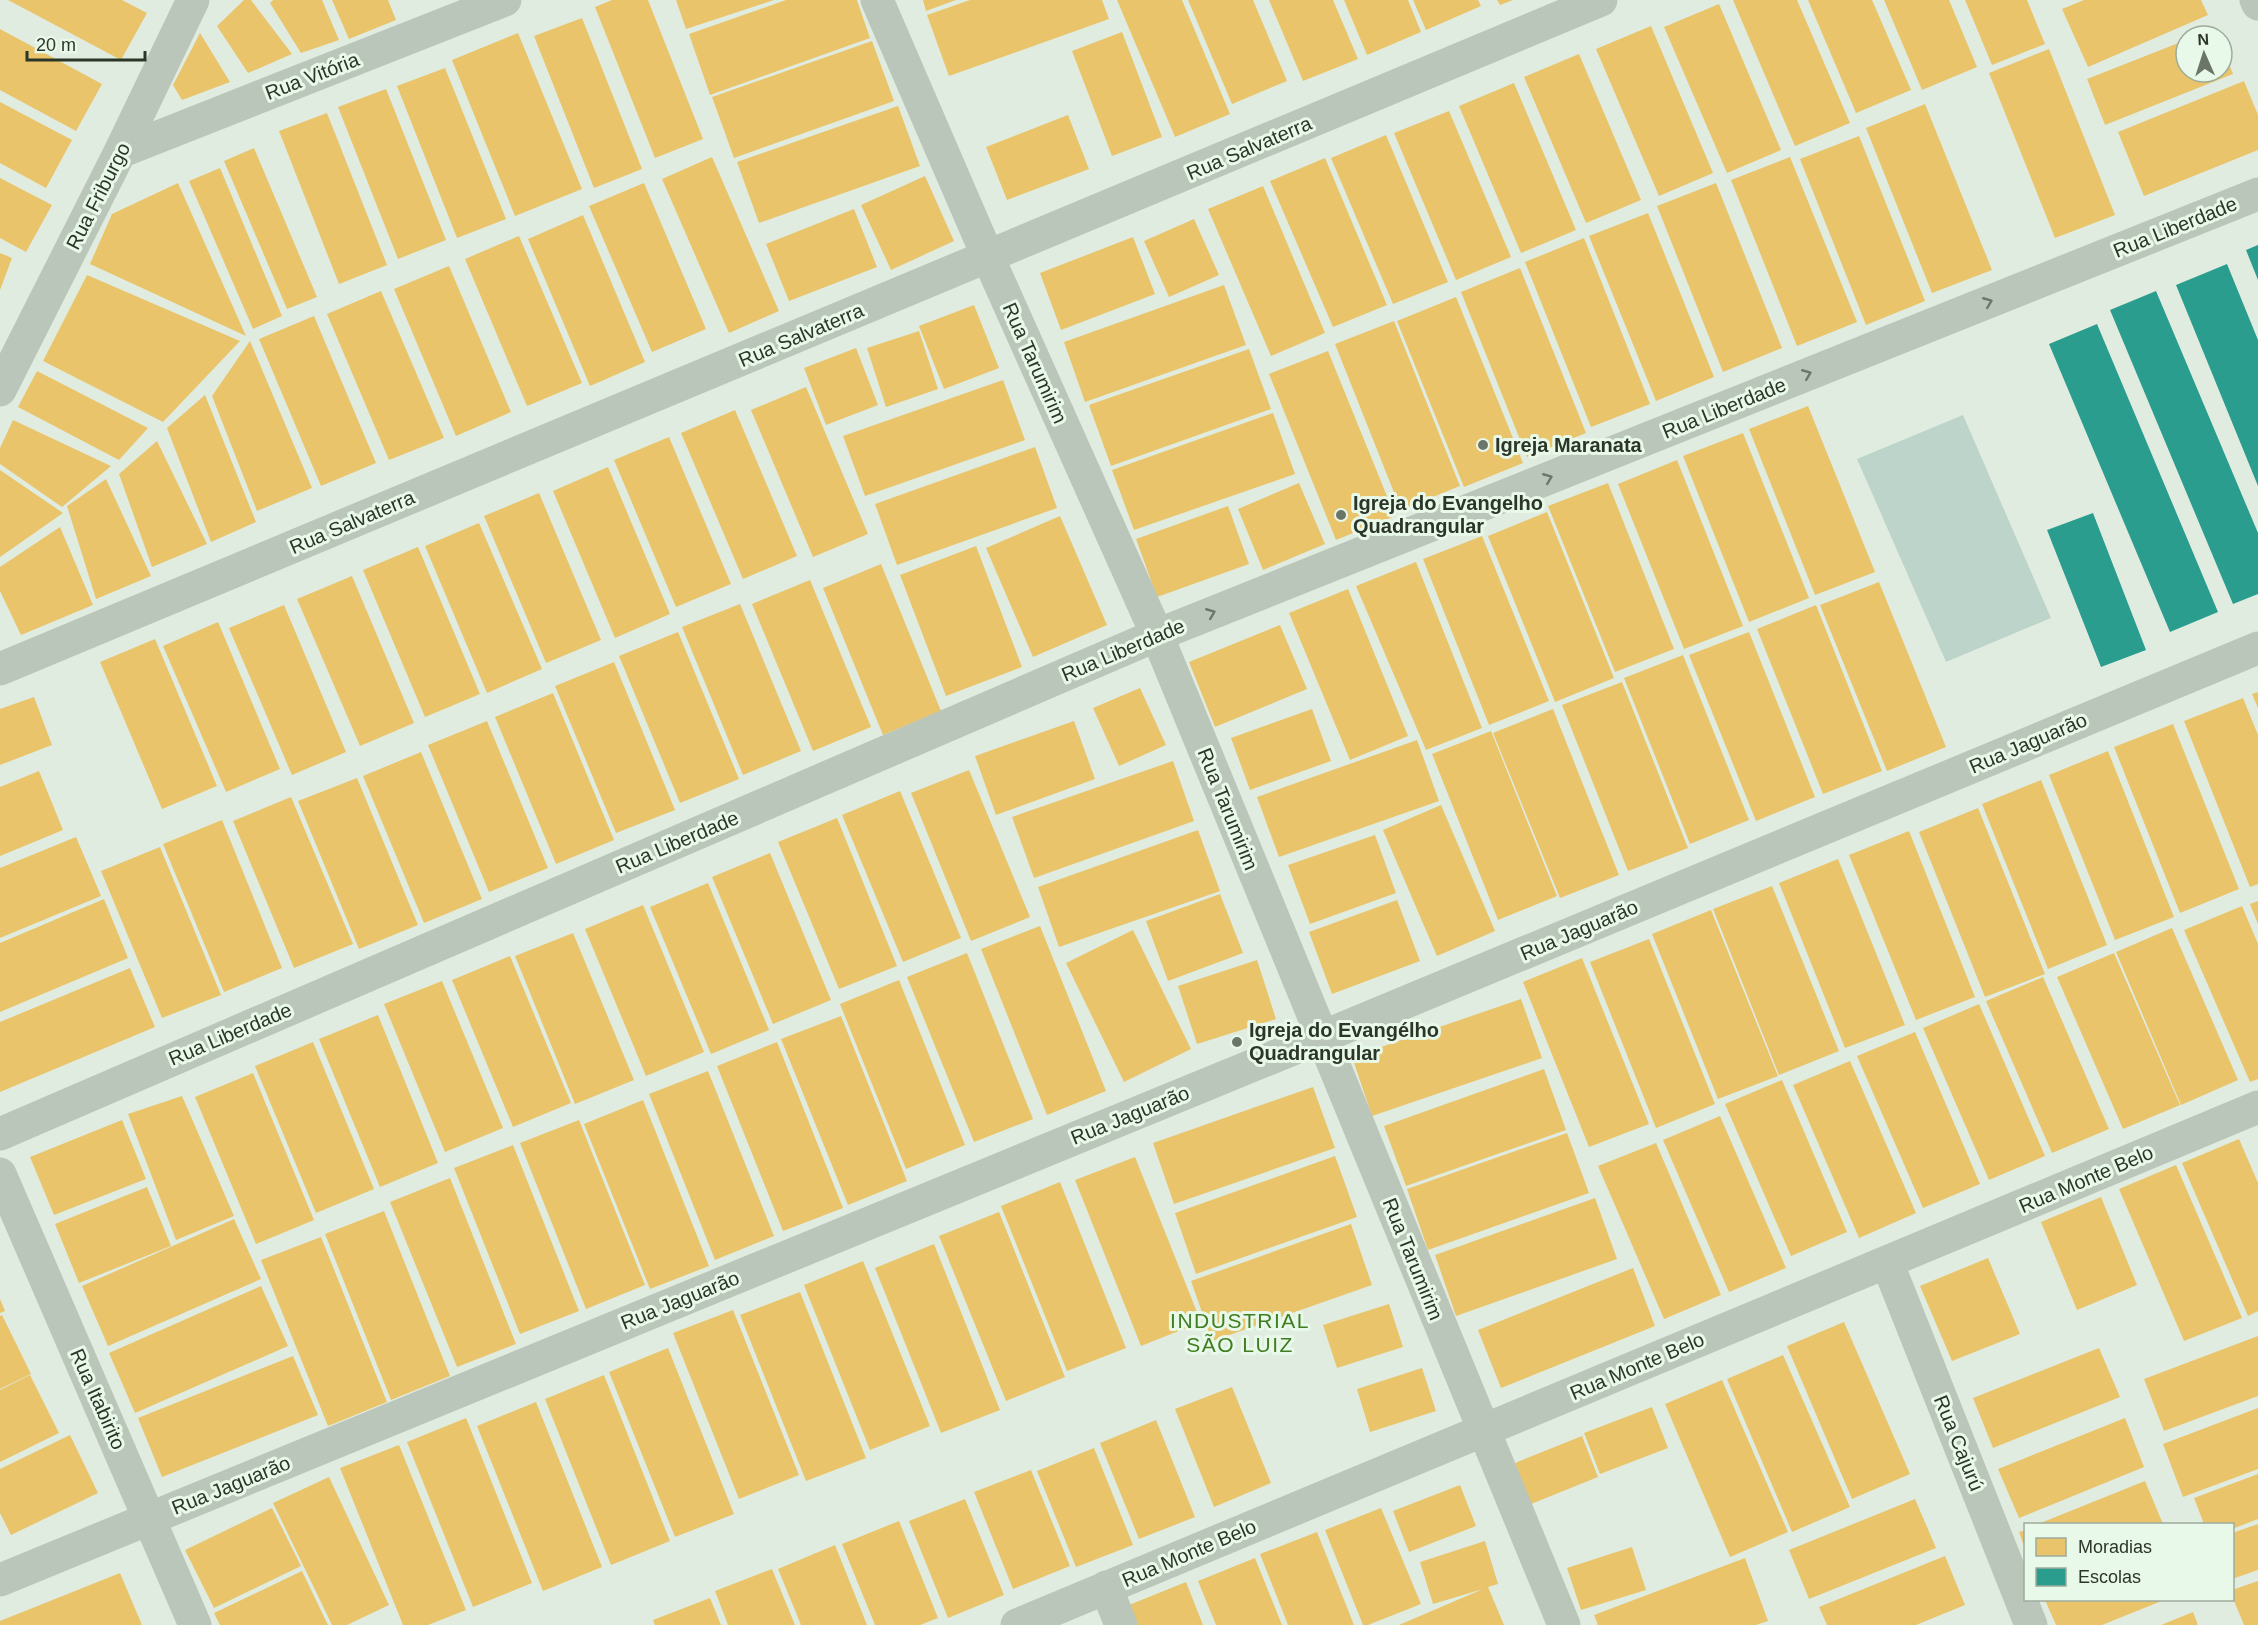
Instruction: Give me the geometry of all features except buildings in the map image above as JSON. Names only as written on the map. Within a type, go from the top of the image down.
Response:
[{"type":"street","name":"Rua Friburgo","points":[[0,390],[120,152],[193,0]]},
{"type":"street","name":"Rua Vitória","points":[[120,152],[505,0]]},
{"type":"street","name":"Rua Tarumirim","points":[[877,0],[988,257],[1157,635],[1564,1625]]},
{"type":"street","name":"Rua Salvaterra","points":[[0,669],[1601,0]]},
{"type":"street","name":"Rua Liberdade","points":[[0,1134],[1157,635],[2258,194]]},
{"type":"street","name":"Rua Jaguarão","points":[[0,1580],[1322,1037],[2258,648]]},
{"type":"street","name":"Rua Monte Belo","points":[[1017,1625],[2258,1107]]},
{"type":"street","name":"Rua Itabirito","points":[[0,1174],[195,1625]]},
{"type":"street","name":"Rua Cajurú","points":[[1887,1262],[2031,1625]]},
{"type":"street","points":[[1106,1587],[1121,1625]]},
{"type":"green space","points":[[1963,415],[2051,618],[1946,662],[1857,459]]},
{"type":"place","name":"Igreja Maranata","points":[[1483,445]]},
{"type":"place","name":"Igreja do Evangelho Quadrangular","points":[[1341,515]]},
{"type":"place","name":"Igreja do Evangélho Quadrangular","points":[[1237,1042]]},
{"type":"district","name":"INDUSTRIAL SÃO LUIZ","points":[[1240,1333]]}]
